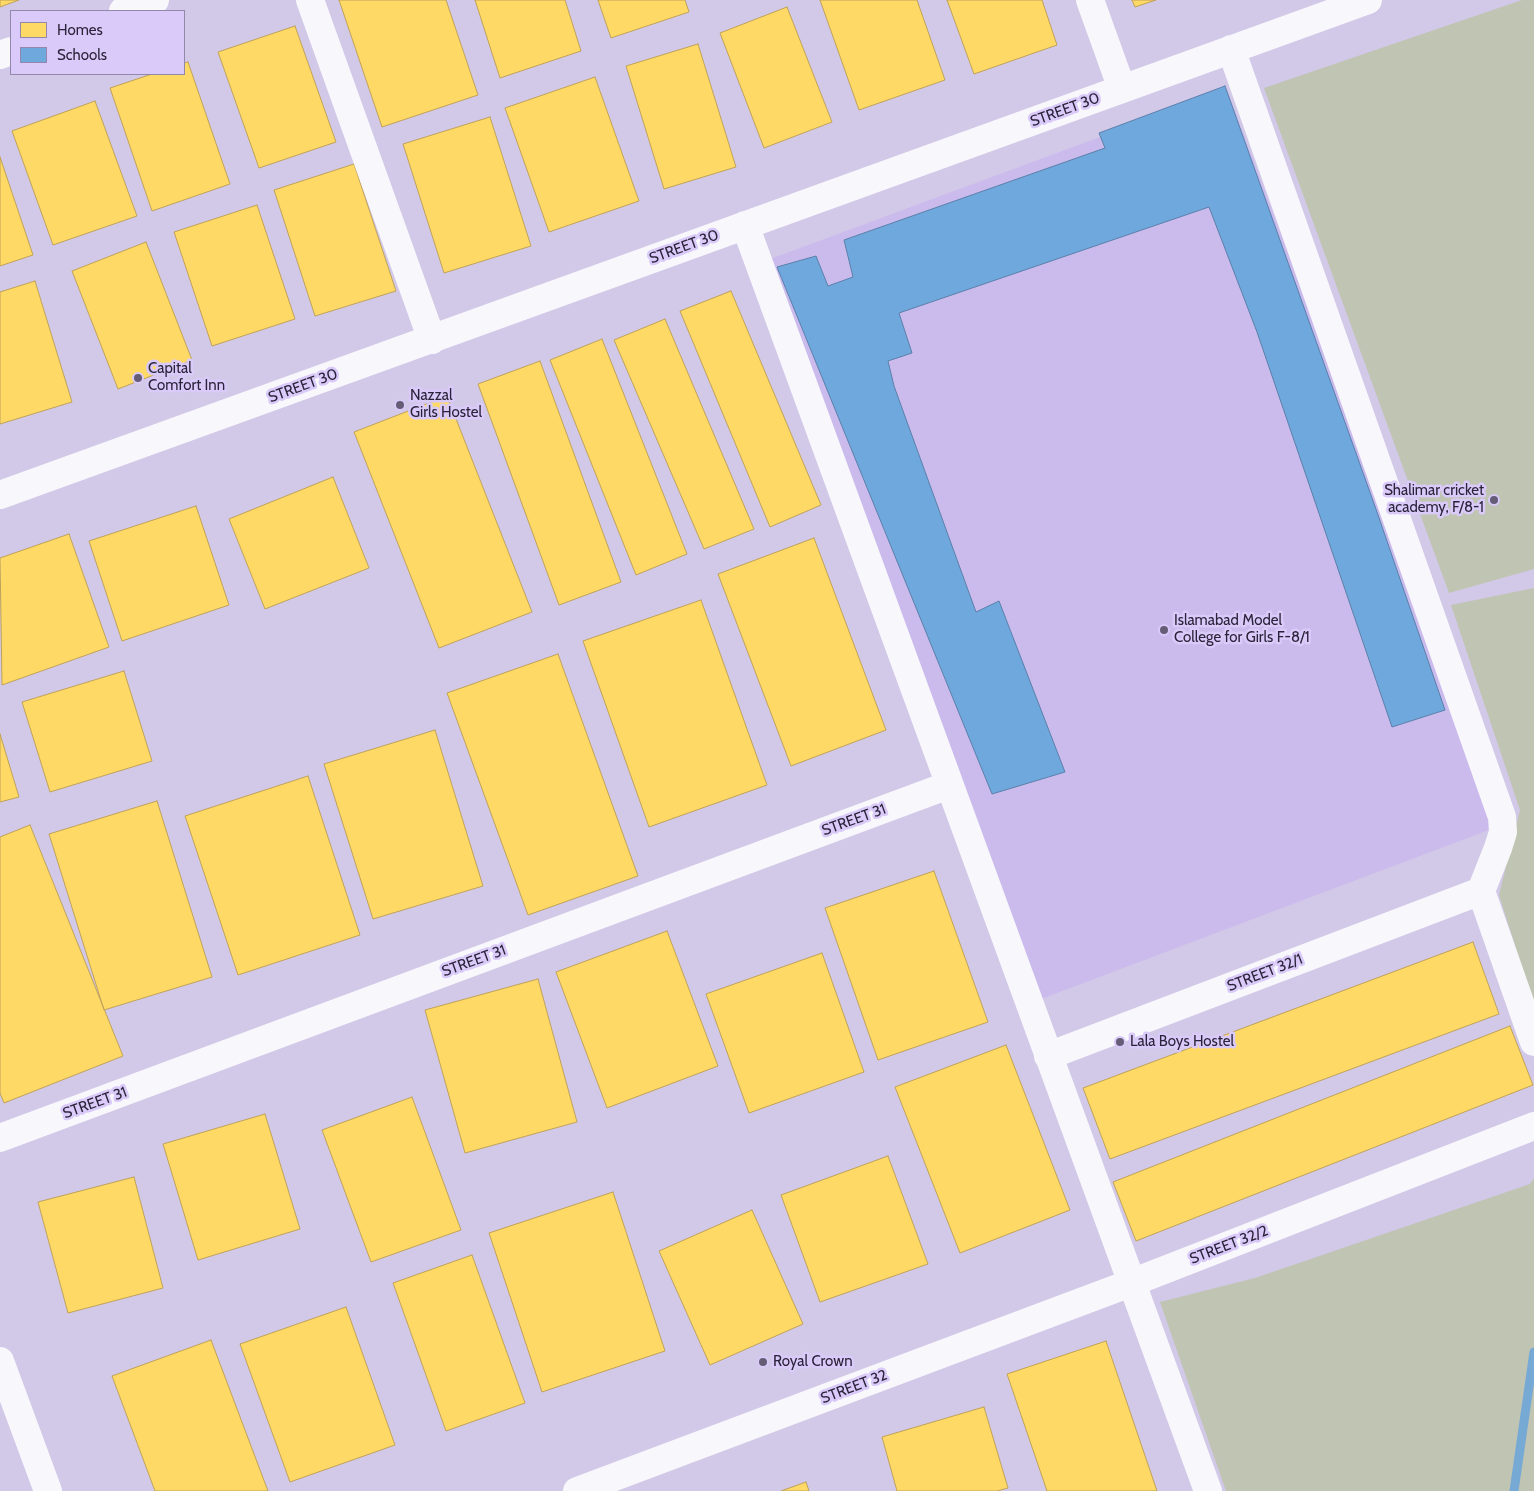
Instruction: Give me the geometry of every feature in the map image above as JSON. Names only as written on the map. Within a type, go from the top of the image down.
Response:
[{"type":"street","points":[[126,10],[155,0]]},
{"type":"street","points":[[310,0],[432,340]]},
{"type":"street","points":[[1090,0],[1122,89]]},
{"type":"street","name":"STREET 30","points":[[0,495],[1368,0]]},
{"type":"street","points":[[1231,49],[1502,817],[1503,832],[1481,891],[1534,1042]]},
{"type":"street","points":[[745,225],[1208,1491]]},
{"type":"street","name":"STREET 31","points":[[0,1138],[949,785]]},
{"type":"street","name":"STREET 32/1","points":[[1048,1056],[1481,891]]},
{"type":"street","name":"STREET 32/2","points":[[1131,1283],[1534,1126]]},
{"type":"street","name":"STREET 32","points":[[577,1491],[1131,1283]]},
{"type":"street","points":[[0,1361],[48,1491]]},
{"type":"shaded area","name":"Islamabad Model College for Girls F-8/1","points":[[1227,90],[1355,432],[1494,828],[1041,999],[765,261]]},
{"type":"green space","points":[[1522,0],[1534,0],[1534,569],[1449,593],[1264,88]]},
{"type":"green space","points":[[1534,588],[1534,1005],[1499,895],[1520,810],[1451,605]]},
{"type":"green space","points":[[1534,1178],[1534,1491],[1226,1491],[1160,1302],[1255,1278],[1530,1184]]},
{"type":"building: Homes","points":[[0,0],[19,0],[0,7]]},
{"type":"building: Homes","points":[[339,0],[446,0],[478,95],[382,127]]},
{"type":"building: Homes","points":[[475,0],[565,0],[581,51],[500,78]]},
{"type":"building: Homes","points":[[598,0],[685,0],[689,12],[611,38]]},
{"type":"building: Homes","points":[[820,0],[917,0],[945,80],[859,110]]},
{"type":"building: Homes","points":[[947,0],[1042,0],[1057,45],[974,74]]},
{"type":"building: Homes","points":[[1132,0],[1156,0],[1135,7]]},
{"type":"building: Homes","points":[[787,7],[832,122],[764,148],[720,33]]},
{"type":"building: Homes","points":[[295,26],[336,142],[259,168],[218,52]]},
{"type":"building: Homes","points":[[698,44],[736,167],[664,189],[626,66]]},
{"type":"building: Homes","points":[[188,62],[230,184],[152,211],[110,88],[149,75],[185,75],[185,63]]},
{"type":"building: Homes","points":[[595,77],[639,201],[549,232],[505,108]]},
{"type":"building: Homes","points":[[95,101],[137,216],[53,245],[12,131]]},
{"type":"building: Homes","points":[[490,117],[531,246],[444,273],[403,144]]},
{"type":"building: Homes","points":[[0,157],[33,255],[0,266]]},
{"type":"building: Homes","points":[[354,164],[396,291],[315,316],[274,190]]},
{"type":"building: Homes","points":[[257,205],[295,319],[212,346],[174,232]]},
{"type":"building: Homes","points":[[146,242],[192,360],[118,389],[72,271]]},
{"type":"building: Homes","points":[[35,281],[72,402],[0,424],[0,292]]},
{"type":"building: Homes","points":[[731,291],[821,505],[770,527],[680,311]]},
{"type":"building: Homes","points":[[665,319],[754,529],[704,549],[614,340]]},
{"type":"building: Homes","points":[[602,339],[687,554],[636,575],[550,360]]},
{"type":"building: Homes","points":[[540,361],[621,582],[559,605],[478,384]]},
{"type":"building: Homes","points":[[447,396],[532,612],[439,648],[354,432]]},
{"type":"building: Homes","points":[[333,477],[369,568],[265,609],[229,519]]},
{"type":"building: Homes","points":[[196,506],[229,605],[122,641],[89,541]]},
{"type":"building: Homes","points":[[69,534],[109,647],[2,685],[0,558]]},
{"type":"building: Homes","points":[[814,538],[886,730],[791,766],[718,574]]},
{"type":"building: Homes","points":[[701,600],[767,785],[649,827],[583,641]]},
{"type":"building: Homes","points":[[558,654],[638,876],[528,915],[447,693]]},
{"type":"building: Homes","points":[[124,671],[152,761],[50,792],[22,702]]},
{"type":"building: Homes","points":[[435,730],[483,886],[373,919],[324,764]]},
{"type":"building: Homes","points":[[0,734],[19,797],[0,802]]},
{"type":"building: Homes","points":[[308,776],[360,935],[238,975],[185,816]]},
{"type":"building: Homes","points":[[157,801],[212,977],[104,1010],[49,834]]},
{"type":"building: Homes","points":[[30,825],[123,1056],[4,1103],[0,1093],[0,837]]},
{"type":"building: Homes","points":[[934,871],[988,1022],[878,1060],[825,908]]},
{"type":"building: Homes","points":[[667,931],[718,1066],[607,1108],[556,972]]},
{"type":"building: Homes","points":[[1473,942],[1499,1014],[1110,1159],[1083,1088]]},
{"type":"building: Homes","points":[[822,953],[864,1072],[749,1113],[706,994]]},
{"type":"building: Homes","points":[[538,979],[577,1122],[465,1153],[425,1010]]},
{"type":"building: Homes","points":[[1510,1026],[1533,1085],[1136,1241],[1113,1182]]},
{"type":"building: Homes","points":[[1006,1045],[1070,1210],[960,1253],[895,1087]]},
{"type":"building: Homes","points":[[412,1097],[461,1230],[371,1262],[322,1130]]},
{"type":"building: Homes","points":[[265,1114],[300,1229],[198,1260],[163,1144]]},
{"type":"building: Homes","points":[[888,1156],[928,1264],[820,1302],[781,1195]]},
{"type":"building: Homes","points":[[134,1177],[163,1288],[68,1313],[38,1202]]},
{"type":"building: Homes","points":[[613,1192],[665,1351],[542,1392],[489,1233]]},
{"type":"building: Homes","points":[[752,1210],[803,1324],[710,1365],[659,1251]]},
{"type":"building: Homes","points":[[472,1255],[525,1403],[446,1431],[393,1283]]},
{"type":"building: Homes","points":[[346,1307],[395,1445],[290,1482],[240,1344]]},
{"type":"building: Homes","points":[[211,1340],[268,1491],[155,1491],[112,1376]]},
{"type":"building: Homes","points":[[1106,1341],[1157,1491],[1047,1491],[1007,1374]]},
{"type":"building: Homes","points":[[984,1407],[1008,1488],[997,1491],[897,1491],[882,1437]]},
{"type":"building: Homes","points":[[806,1482],[809,1491],[781,1491]]},
{"type":"building: Schools","points":[[1225,86],[1377,512],[1445,710],[1392,727],[1257,332],[1209,207],[899,313],[912,353],[888,361],[894,386],[976,612],[999,601],[1065,772],[992,794],[777,267],[816,256],[828,286],[853,277],[844,240],[1105,148],[1099,133]]},
{"type":"waterway","points":[[1514,1491],[1534,1352]]},
{"type":"place","name":"Capital Comfort Inn","points":[[138,378]]},
{"type":"place","name":"Nazzal Girls Hostel","points":[[400,405]]},
{"type":"place","name":"Shalimar cricket academy, F/8-1","points":[[1494,500]]},
{"type":"place","name":"Islamabad Model College for Girls F-8/1","points":[[1164,630]]},
{"type":"place","name":"Lala Boys Hostel","points":[[1120,1042]]},
{"type":"place","name":"Royal Crown","points":[[763,1362]]}]
